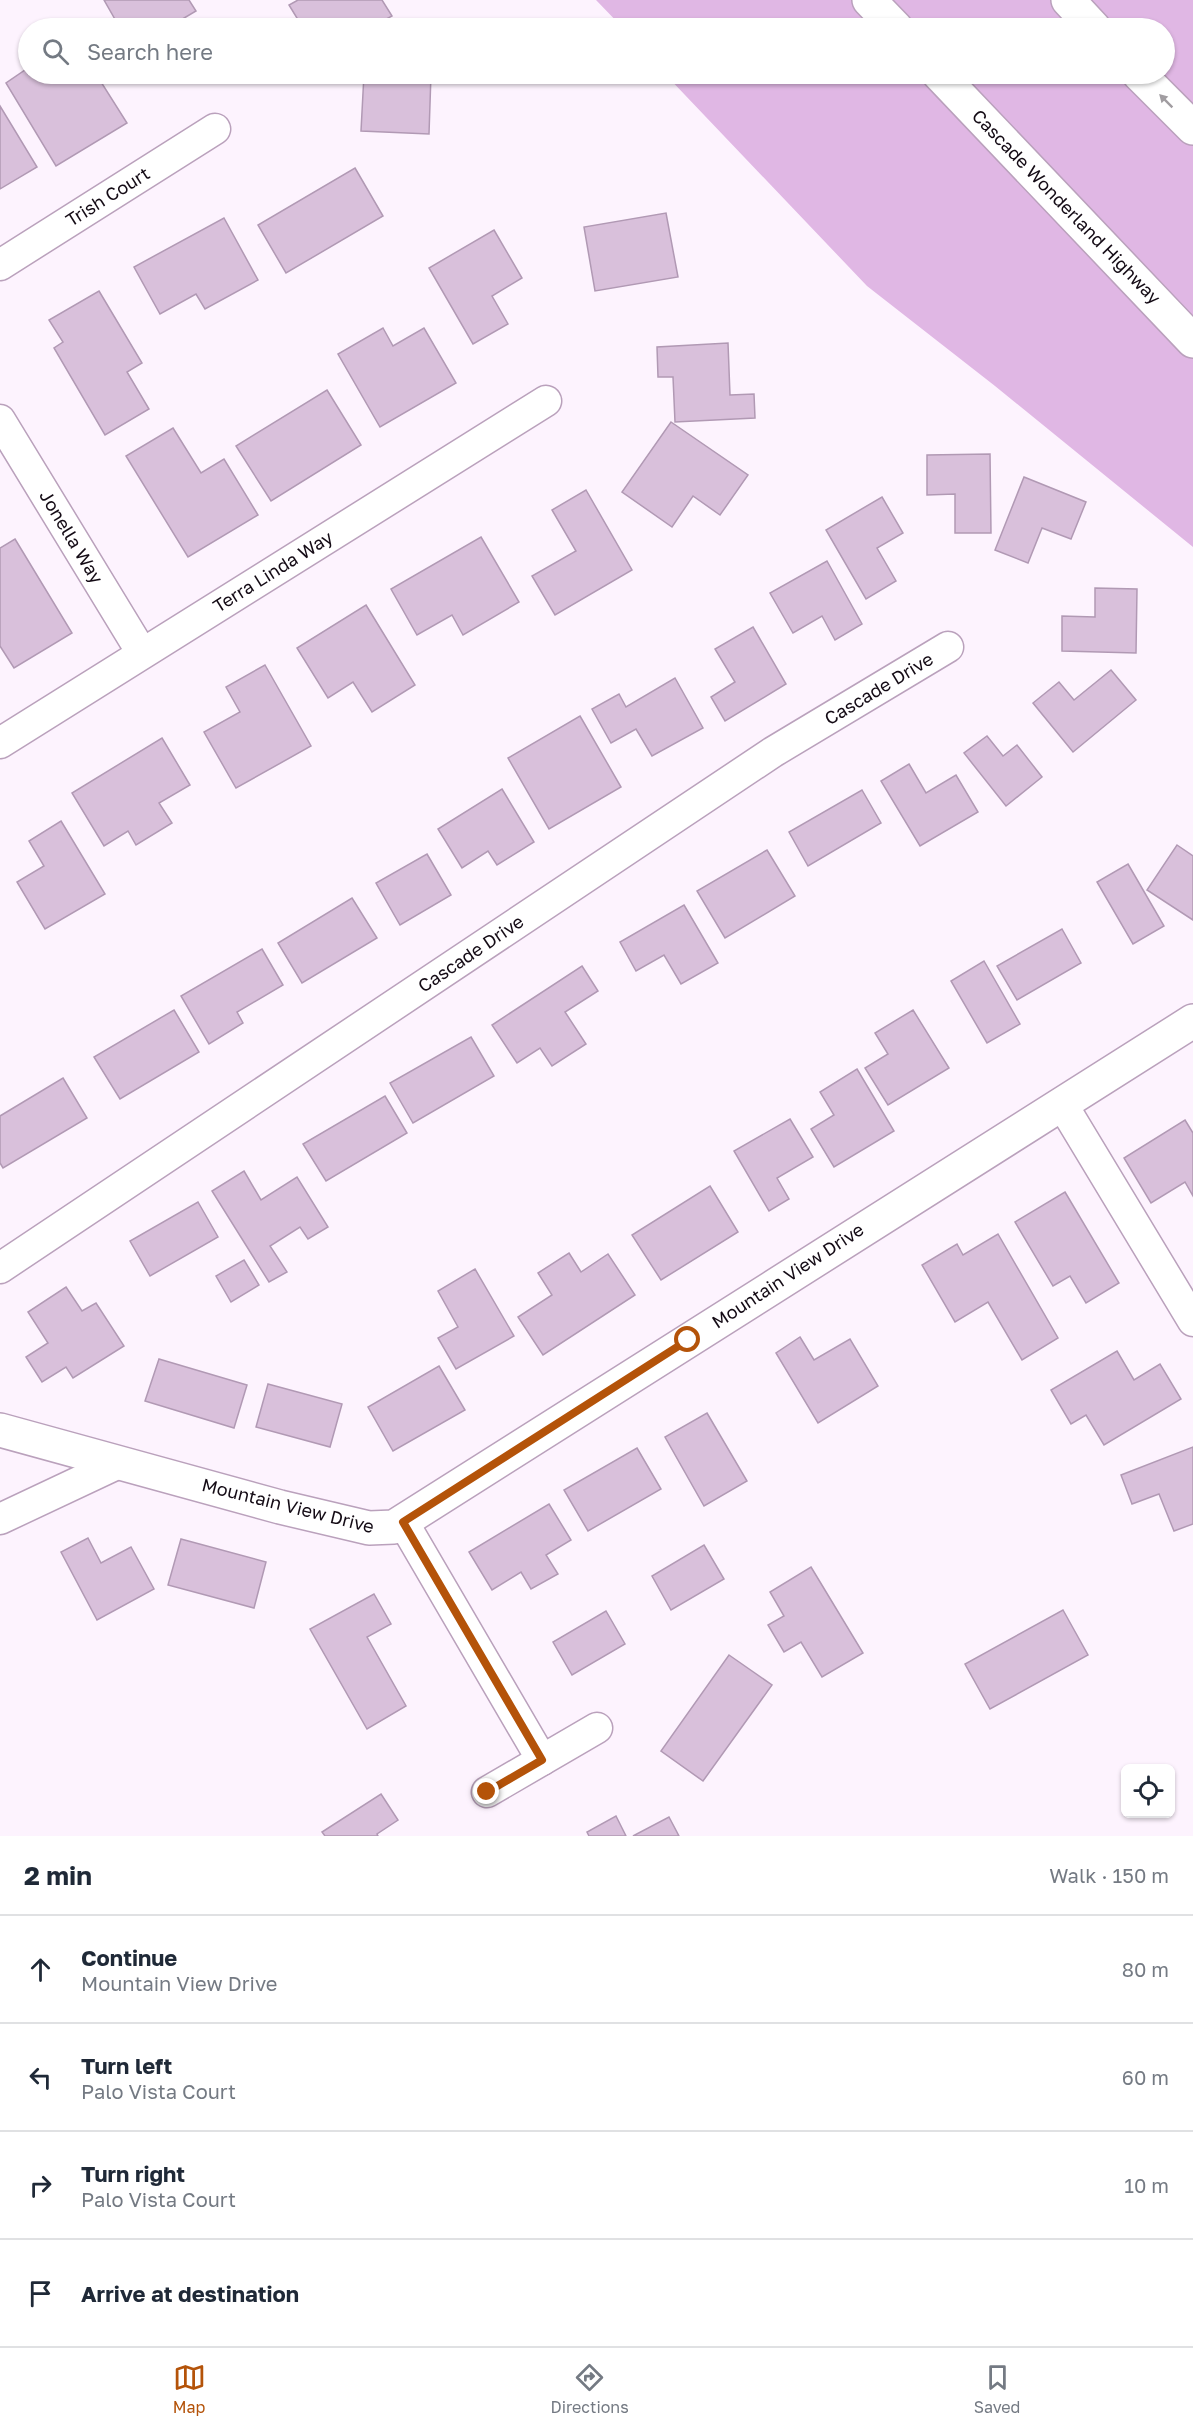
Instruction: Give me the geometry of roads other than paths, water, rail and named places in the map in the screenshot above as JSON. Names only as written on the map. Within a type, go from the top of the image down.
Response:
[{"type":"main road","points":[[869,0],[886,18]]},
{"type":"main road","points":[[1068,0],[1085,18]]},
{"type":"main road","name":"Cascade Wonderland Highway","points":[[948,84],[1193,342]]},
{"type":"main road","points":[[1149,84],[1193,128]]},
{"type":"main road","name":"Mountain View Drive","points":[[0,1430],[280,1507],[369,1528],[386,1529],[403,1522],[1193,1021]]},
{"type":"street","name":"Trish Court","points":[[0,265],[215,129]]},
{"type":"street","name":"Terra Linda Way","points":[[0,743],[546,402]]},
{"type":"street","name":"Jonella Way","points":[[0,420],[142,653]]},
{"type":"street","name":"Cascade Drive","points":[[0,1268],[774,752],[948,647]]},
{"type":"street","points":[[1062,1104],[1193,1321]]},
{"type":"street","points":[[0,1519],[118,1463]]},
{"type":"street","points":[[403,1522],[542,1760]]},
{"type":"street","points":[[487,1792],[597,1728]]}]
